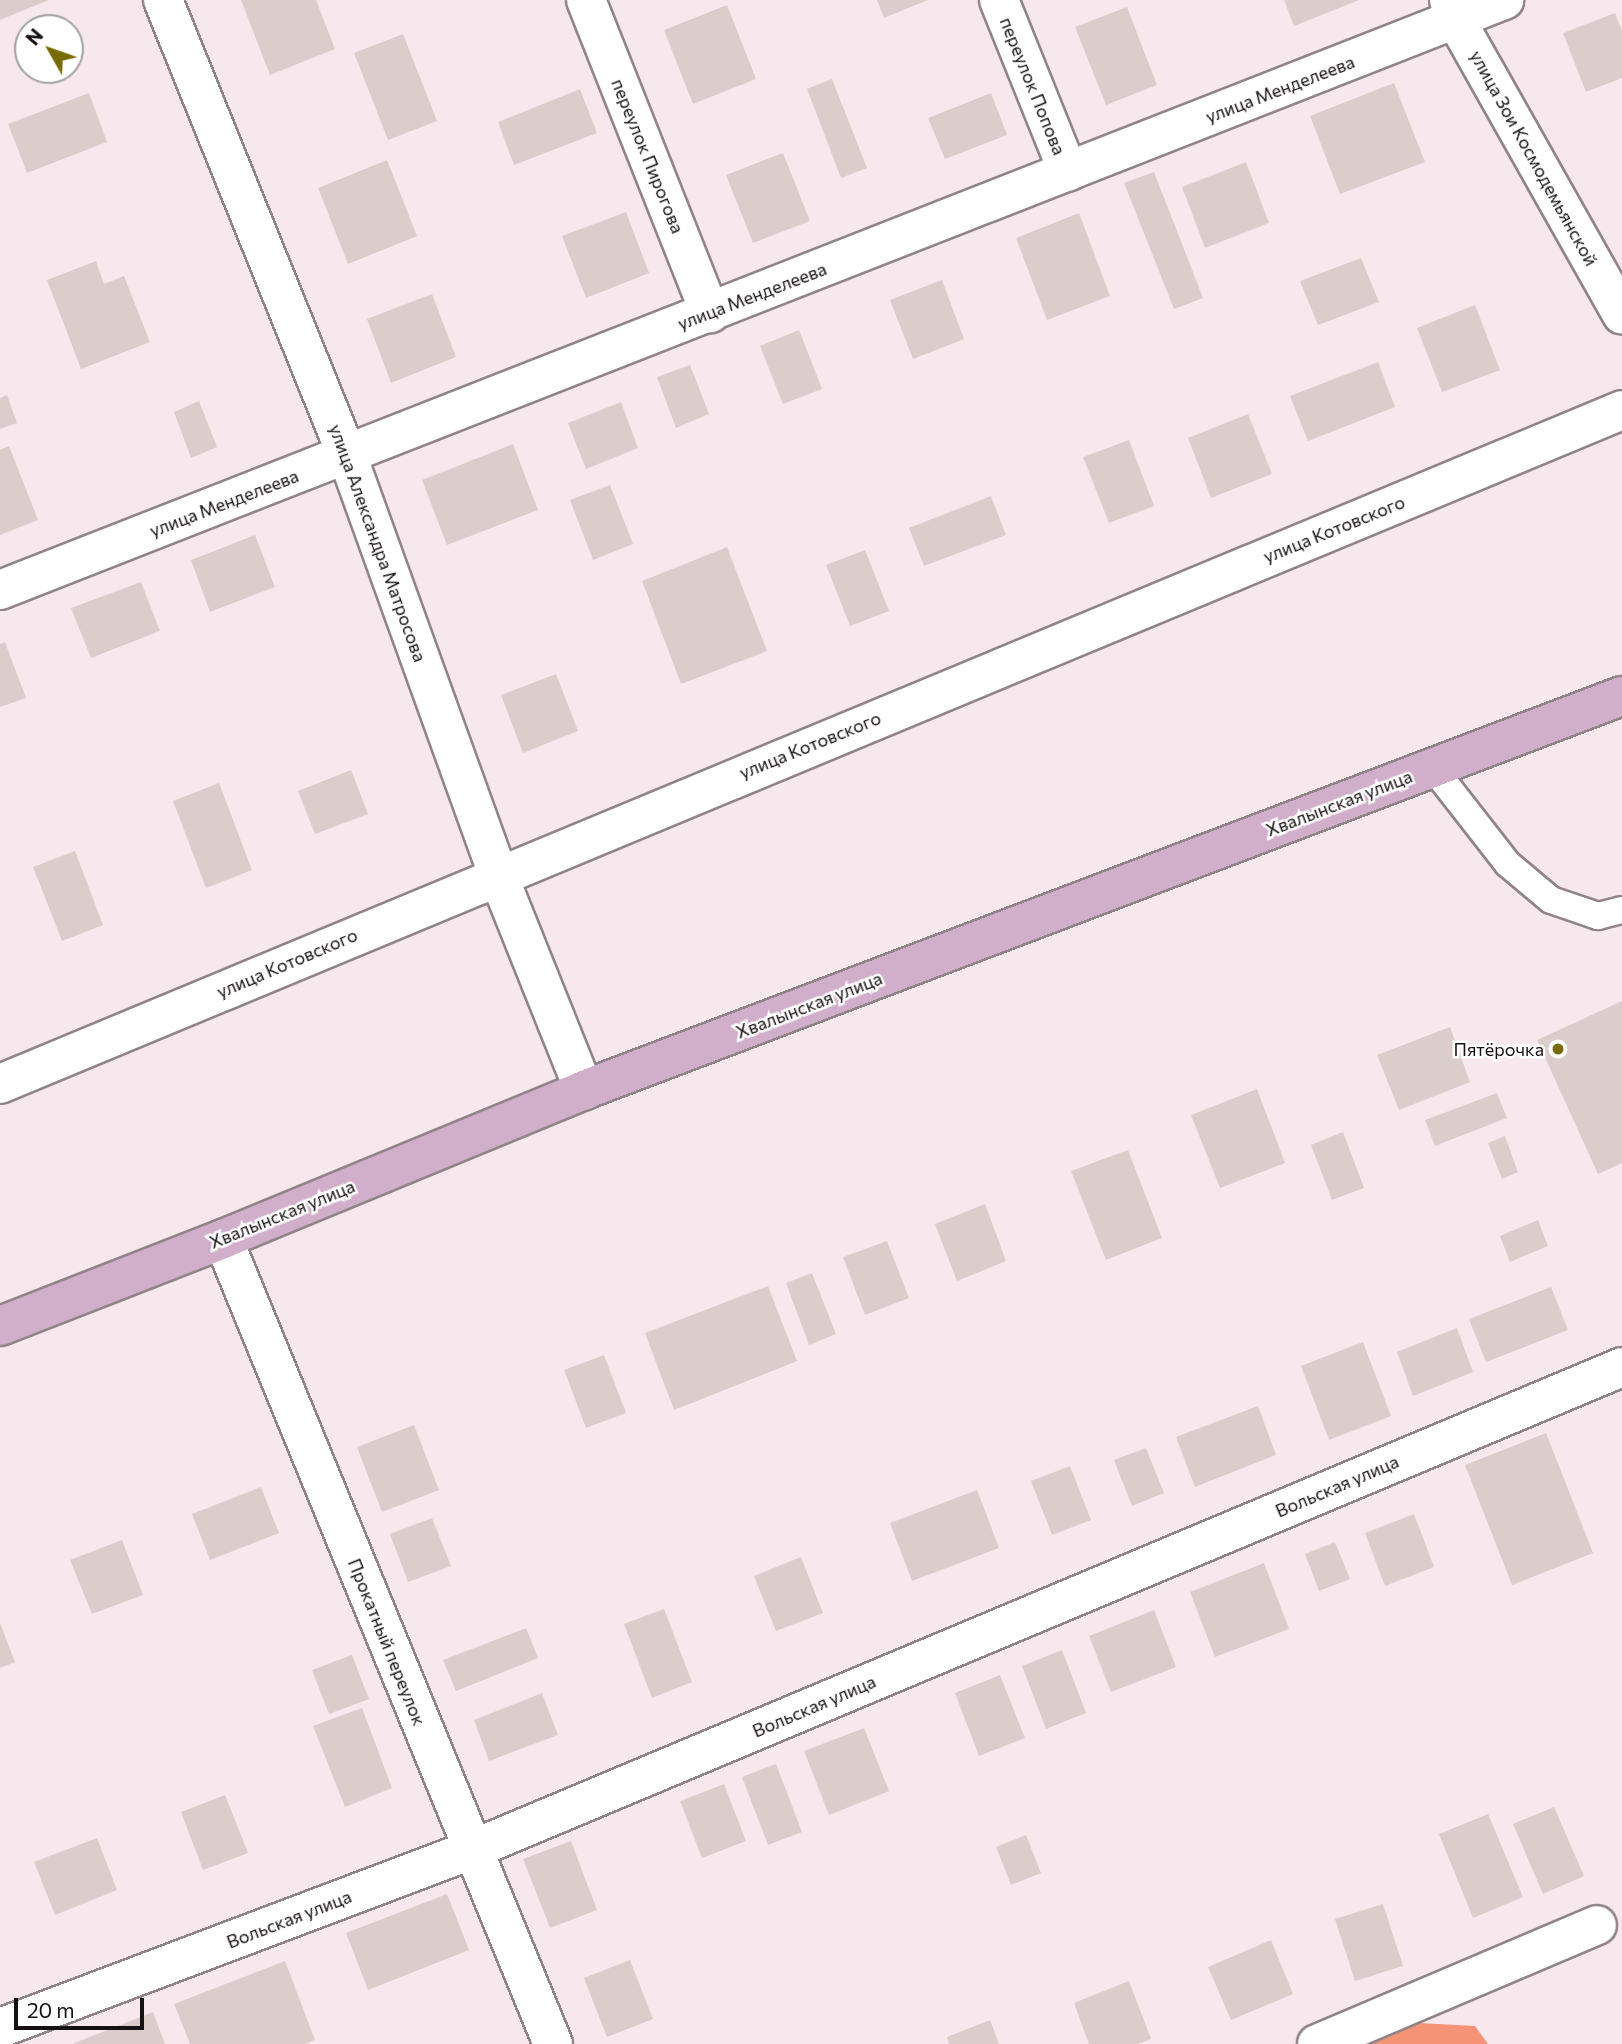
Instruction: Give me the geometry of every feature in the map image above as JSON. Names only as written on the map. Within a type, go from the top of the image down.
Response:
[{"type":"main road","name":"Хвалынская улица","points":[[0,1326],[223,1239],[584,1090],[1622,696]]},
{"type":"street","name":"улица Александра Матросова","points":[[163,0],[347,455],[498,875],[584,1090]]},
{"type":"street","name":"переулок Пирогова","points":[[586,0],[710,313]]},
{"type":"street","name":"переулок Попова","points":[[999,0],[1068,172]]},
{"type":"street","name":"улица Менделеева","points":[[0,590],[1068,172],[1452,10],[1504,0]]},
{"type":"street","name":"улица Зои Космодемьянской","points":[[1452,10],[1622,315]]},
{"type":"street","name":"улица Котовского","points":[[0,1084],[1622,410]]},
{"type":"street","name":"Прокатный переулок","points":[[223,1239],[471,1850],[553,2044]]},
{"type":"street","name":"Вольская улица","points":[[0,2028],[471,1850],[1622,1367]]},
{"type":"street","points":[[1317,2044],[1597,1926]]},
{"type":"lane","points":[[1433,768],[1508,864],[1551,900],[1598,916],[1622,910]]},
{"type":"shaded area","points":[[1400,2022],[1475,2026],[1488,2044],[1339,2044]]},
{"type":"building","points":[[0,0],[49,0],[14,14],[0,20]]},
{"type":"building","points":[[241,0],[316,0],[335,49],[270,75]]},
{"type":"building","points":[[877,0],[928,0],[884,18]]},
{"type":"building","points":[[1284,0],[1359,0],[1294,26]]},
{"type":"building","points":[[727,5],[756,79],[693,104],[664,30]]},
{"type":"building","points":[[1127,7],[1157,85],[1106,105],[1075,27]]},
{"type":"building","points":[[1615,13],[1622,31],[1622,78],[1586,92],[1563,33]]},
{"type":"building","points":[[403,34],[437,121],[388,140],[354,53]]},
{"type":"building","points":[[832,79],[867,168],[841,178],[807,89]]},
{"type":"building","points":[[1394,83],[1425,162],[1340,194],[1310,116]]},
{"type":"building","points":[[580,89],[597,133],[514,165],[498,122]]},
{"type":"building","points":[[89,93],[107,142],[27,173],[8,124]]},
{"type":"building","points":[[991,93],[1007,135],[945,159],[928,118]]},
{"type":"building","points":[[783,153],[810,221],[753,243],[726,175]]},
{"type":"building","points":[[387,160],[417,236],[348,264],[318,188]]},
{"type":"building","points":[[1246,162],[1269,223],[1205,248],[1182,187]]},
{"type":"building","points":[[1154,172],[1203,298],[1174,309],[1124,183]]},
{"type":"building","points":[[626,212],[649,273],[586,298],[562,236]]},
{"type":"building","points":[[1079,213],[1110,296],[1047,320],[1016,238]]},
{"type":"building","points":[[1361,258],[1379,302],[1318,325],[1300,281]]},
{"type":"building","points":[[96,261],[104,284],[124,276],[150,342],[81,369],[47,280]]},
{"type":"building","points":[[942,280],[964,339],[913,359],[890,300]]},
{"type":"building","points":[[432,294],[456,357],[391,383],[367,319]]},
{"type":"building","points":[[1475,305],[1500,370],[1442,392],[1417,328]]},
{"type":"building","points":[[799,330],[822,389],[783,404],[760,346]]},
{"type":"building","points":[[1378,362],[1395,407],[1308,441],[1290,396]]},
{"type":"building","points":[[690,365],[709,414],[676,428],[657,377]]},
{"type":"building","points":[[7,395],[17,423],[0,429],[0,398]]},
{"type":"building","points":[[199,401],[217,447],[191,458],[174,412]]},
{"type":"building","points":[[621,402],[638,448],[586,469],[568,423]]},
{"type":"building","points":[[1248,414],[1272,474],[1211,498],[1188,438]]},
{"type":"building","points":[[1129,440],[1154,506],[1109,523],[1083,457]]},
{"type":"building","points":[[513,444],[538,510],[447,545],[422,480]]},
{"type":"building","points":[[9,446],[38,520],[0,535],[0,450]]},
{"type":"building","points":[[610,485],[633,544],[593,560],[570,500]]},
{"type":"building","points":[[991,496],[1006,535],[924,566],[909,528]]},
{"type":"building","points":[[255,535],[275,587],[210,612],[191,560]]},
{"type":"building","points":[[727,547],[767,651],[681,684],[642,581]]},
{"type":"building","points":[[865,550],[889,611],[850,626],[826,565]]},
{"type":"building","points":[[141,582],[160,631],[91,658],[71,608]]},
{"type":"building","points":[[5,642],[26,698],[0,707],[0,644]]},
{"type":"building","points":[[556,674],[578,731],[523,753],[501,695]]},
{"type":"building","points":[[351,770],[368,814],[315,834],[298,791]]},
{"type":"building","points":[[219,783],[252,870],[206,888],[173,801]]},
{"type":"building","points":[[75,851],[103,925],[62,941],[33,867]]},
{"type":"building","points":[[1622,1001],[1622,1163],[1598,1174],[1537,1040]]},
{"type":"building","points":[[1450,1027],[1470,1082],[1399,1110],[1377,1055]]},
{"type":"building","points":[[1257,1089],[1285,1163],[1220,1188],[1191,1115]]},
{"type":"building","points":[[1497,1093],[1507,1118],[1435,1146],[1425,1120]]},
{"type":"building","points":[[1343,1132],[1364,1188],[1332,1200],[1311,1145]]},
{"type":"building","points":[[1505,1136],[1518,1172],[1502,1179],[1488,1143]]},
{"type":"building","points":[[1128,1150],[1162,1238],[1106,1260],[1071,1171]]},
{"type":"building","points":[[985,1204],[1006,1261],[957,1281],[935,1224]]},
{"type":"building","points":[[1538,1220],[1548,1246],[1510,1262],[1500,1236]]},
{"type":"building","points":[[887,1241],[909,1298],[865,1315],[843,1257]]},
{"type":"building","points":[[812,1273],[836,1334],[809,1345],[786,1283]]},
{"type":"building","points":[[768,1286],[797,1361],[674,1410],[645,1333]]},
{"type":"building","points":[[1551,1287],[1568,1330],[1486,1362],[1469,1319]]},
{"type":"building","points":[[1457,1328],[1473,1372],[1413,1396],[1397,1352]]},
{"type":"building","points":[[1363,1342],[1391,1416],[1329,1440],[1301,1366]]},
{"type":"building","points":[[604,1355],[626,1413],[586,1428],[564,1370]]},
{"type":"building","points":[[1258,1406],[1276,1455],[1195,1487],[1176,1437]]},
{"type":"building","points":[[414,1425],[439,1490],[382,1512],[357,1447]]},
{"type":"building","points":[[1546,1433],[1593,1553],[1512,1585],[1465,1465]]},
{"type":"building","points":[[1146,1448],[1164,1493],[1132,1506],[1114,1460]]},
{"type":"building","points":[[1070,1466],[1091,1520],[1052,1535],[1031,1481]]},
{"type":"building","points":[[261,1487],[279,1533],[210,1560],[192,1514]]},
{"type":"building","points":[[977,1490],[999,1548],[912,1581],[890,1523]]},
{"type":"building","points":[[1414,1514],[1434,1567],[1385,1586],[1365,1533]]},
{"type":"building","points":[[432,1518],[451,1566],[408,1582],[390,1534]]},
{"type":"building","points":[[122,1540],[143,1595],[92,1614],[70,1560]]},
{"type":"building","points":[[1335,1542],[1350,1579],[1319,1591],[1305,1554]]},
{"type":"building","points":[[801,1557],[823,1613],[776,1631],[754,1576]]},
{"type":"building","points":[[1264,1563],[1289,1629],[1215,1657],[1190,1592]]},
{"type":"building","points":[[664,1609],[692,1682],[652,1698],[624,1624]]},
{"type":"building","points":[[1154,1610],[1176,1667],[1111,1692],[1089,1636]]},
{"type":"building","points":[[0,1623],[15,1662],[0,1668]]},
{"type":"building","points":[[526,1628],[538,1658],[456,1691],[443,1660]]},
{"type":"building","points":[[1062,1650],[1086,1713],[1046,1729],[1022,1666]]},
{"type":"building","points":[[352,1655],[369,1699],[329,1714],[312,1670]]},
{"type":"building","points":[[1000,1675],[1025,1738],[979,1756],[955,1693]]},
{"type":"building","points":[[542,1693],[558,1735],[489,1761],[474,1720]]},
{"type":"building","points":[[362,1708],[392,1788],[345,1807],[313,1726]]},
{"type":"building","points":[[864,1728],[889,1791],[829,1815],[804,1751]]},
{"type":"building","points":[[776,1764],[802,1832],[768,1845],[742,1777]]},
{"type":"building","points":[[724,1784],[746,1841],[702,1858],[680,1801]]},
{"type":"building","points":[[225,1795],[248,1853],[203,1870],[181,1812]]},
{"type":"building","points":[[1554,1807],[1584,1876],[1543,1894],[1513,1824]]},
{"type":"building","points":[[1488,1814],[1523,1897],[1473,1918],[1439,1834]]},
{"type":"building","points":[[1026,1835],[1041,1873],[1011,1885],[996,1847]]},
{"type":"building","points":[[97,1838],[117,1890],[55,1915],[34,1862]]},
{"type":"building","points":[[571,1841],[597,1910],[550,1928],[523,1859]]},
{"type":"building","points":[[447,1894],[469,1950],[368,1990],[346,1933]]},
{"type":"building","points":[[1383,1904],[1403,1966],[1355,1981],[1335,1919]]},
{"type":"building","points":[[1271,1940],[1293,1994],[1231,2020],[1208,1967]]},
{"type":"building","points":[[630,1960],[653,2019],[607,2037],[584,1978]]},
{"type":"building","points":[[285,1961],[315,2040],[305,2044],[190,2044],[174,2004]]},
{"type":"building","points":[[1129,1981],[1151,2039],[1138,2044],[1089,2044],[1074,2003]]},
{"type":"building","points":[[153,2012],[165,2044],[72,2044]]},
{"type":"building","points":[[990,2020],[999,2044],[949,2044],[947,2037]]},
{"type":"place","name":"Пятёрочка","points":[[1558,1049]]}]
